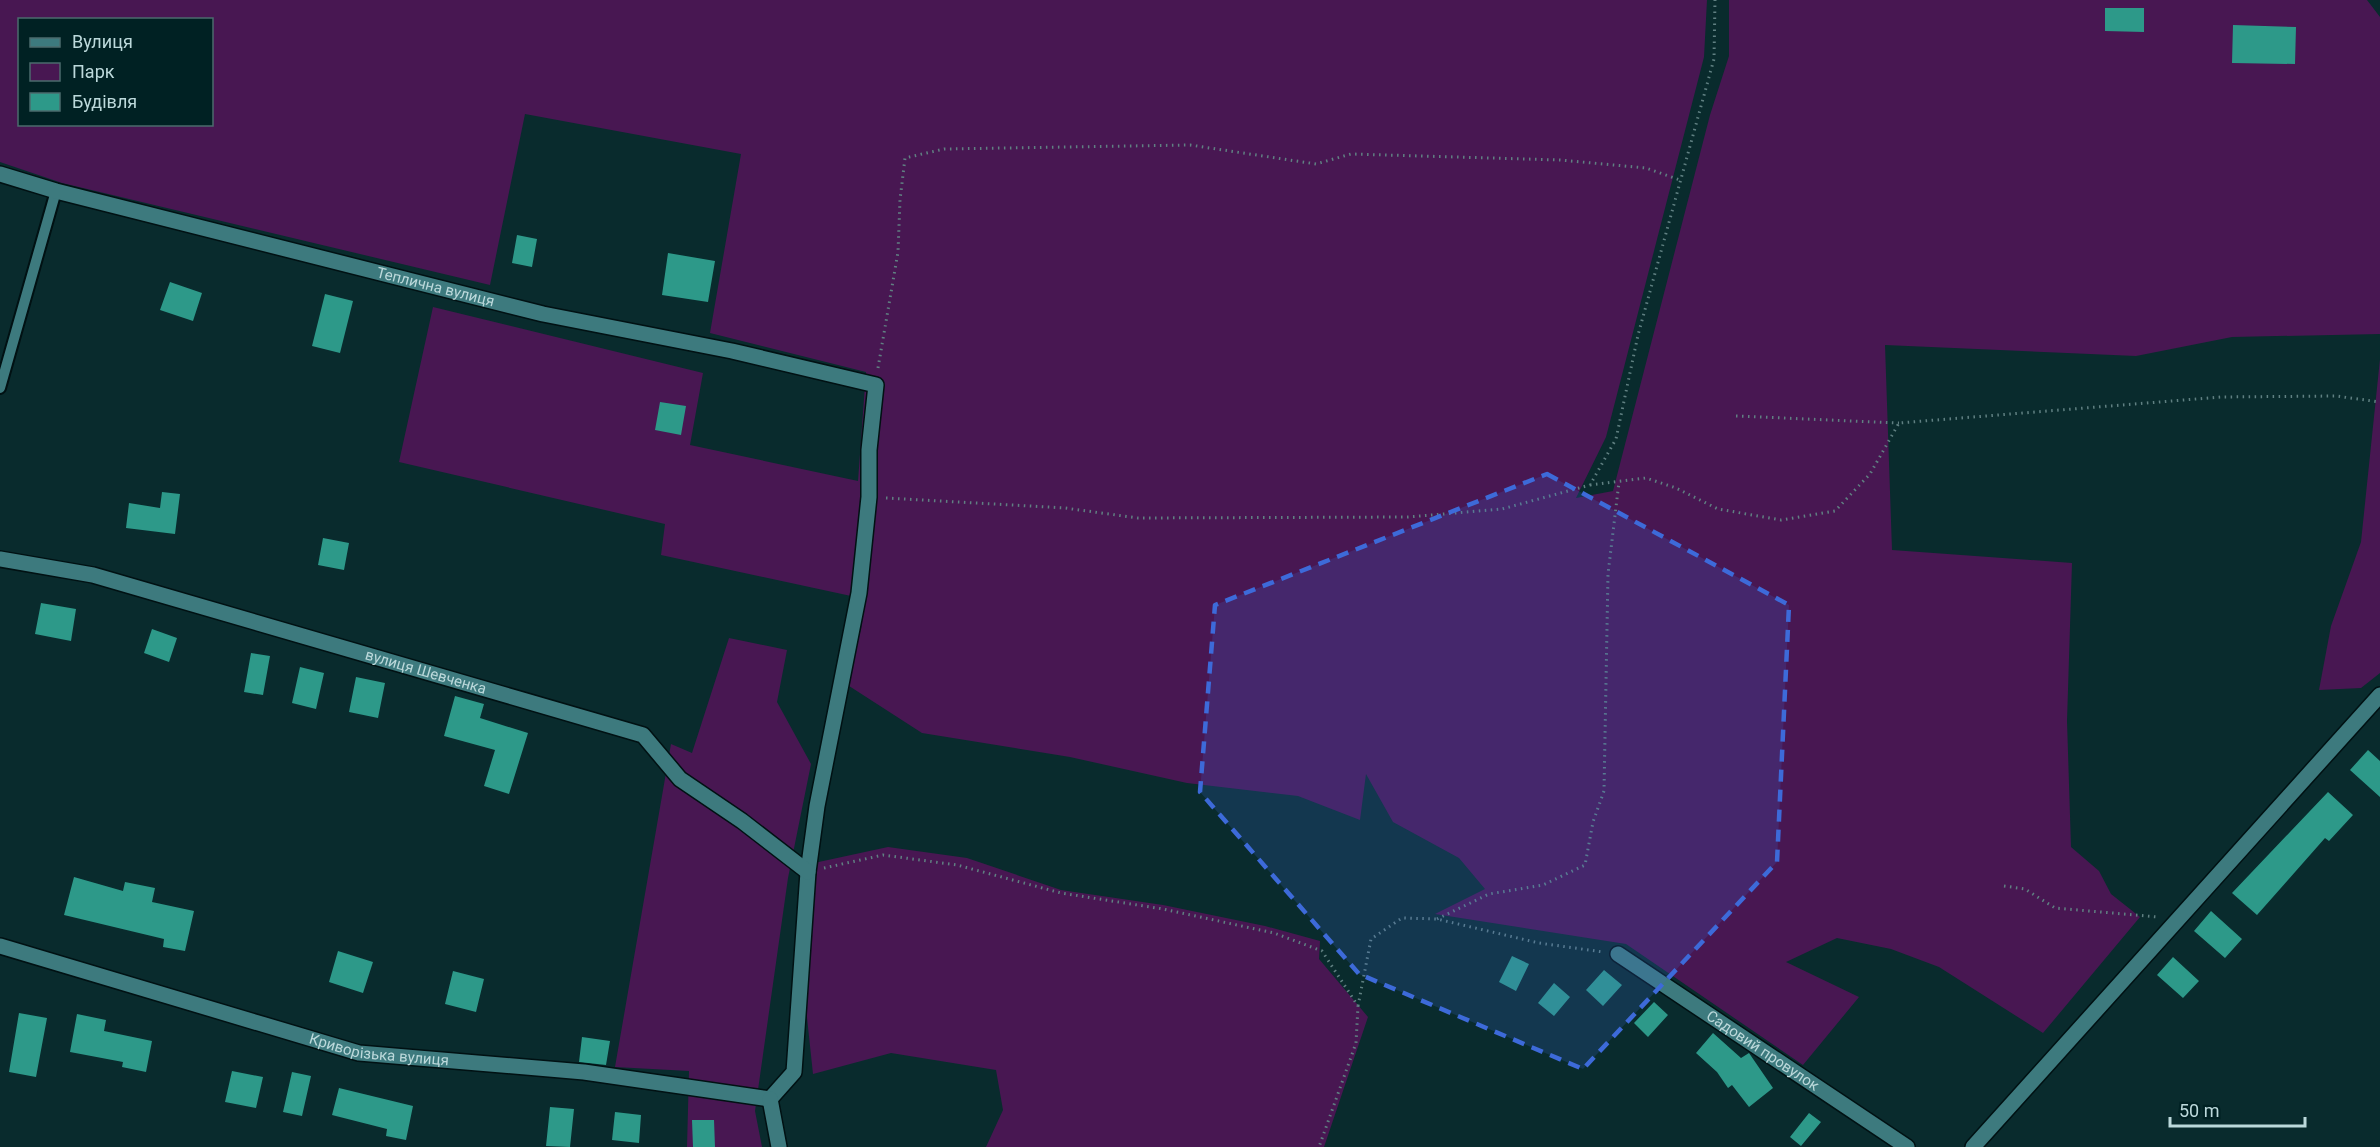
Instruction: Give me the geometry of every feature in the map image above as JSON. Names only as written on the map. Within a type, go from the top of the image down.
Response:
[{"type":"street","name":"Теплична вулиця","points":[[0,174],[56,191],[543,314],[732,351],[876,385]]},
{"type":"street","points":[[779,1147],[770,1099],[794,1072],[808,872],[817,806],[859,592],[869,497],[869,450],[876,385]]},
{"type":"street","name":"вулиця Шевченка","points":[[0,559],[93,575],[643,735],[680,779],[742,821],[808,872]]},
{"type":"street","points":[[1973,1147],[2380,695]]},
{"type":"street","name":"Криворізька вулиця","points":[[0,946],[359,1053],[584,1072],[770,1099]]},
{"type":"street","name":"Садовий провулок","points":[[1618,954],[1907,1147]]},
{"type":"lane","points":[[0,387],[56,191]]},
{"type":"path","points":[[1590,485],[1616,439],[1638,335],[1714,59],[1715,0]]},
{"type":"path","points":[[876,385],[898,252],[900,200],[905,158],[944,149],[1190,145],[1316,164],[1351,154],[1560,160],[1646,168],[1680,180]]},
{"type":"path","points":[[1736,416],[1899,423],[2221,398],[2336,396],[2380,402]]},
{"type":"path","points":[[869,497],[1065,508],[1138,518],[1408,517],[1502,509],[1590,485],[1646,478],[1676,488],[1719,509],[1780,520],[1835,511],[1870,474],[1899,423]]},
{"type":"path","points":[[1437,919],[1489,894],[1543,885],[1585,865],[1593,822],[1604,791],[1608,574],[1619,482]]},
{"type":"path","points":[[808,872],[883,855],[957,865],[1061,893],[1163,909],[1274,933],[1322,951],[1358,1006]]},
{"type":"path","points":[[2004,886],[2025,889],[2055,909],[2178,919]]},
{"type":"path","points":[[1319,1147],[1356,1043],[1358,1006],[1371,939],[1402,918],[1437,919],[1539,944],[1618,954]]},
{"type":"highlighted area","points":[[1547,474],[1789,605],[1777,862],[1583,1069],[1359,974],[1200,792],[1215,605]]},
{"type":"green space","points":[[0,0],[1707,0],[1704,57],[1606,437],[1576,498],[1613,491],[1710,115],[1729,56],[1729,0],[2367,0],[2380,17],[2380,334],[2232,337],[2136,356],[1885,345],[1892,550],[2072,563],[2067,721],[2071,847],[2099,871],[2111,894],[2140,917],[2043,1033],[1939,967],[1891,949],[1837,938],[1786,962],[1859,997],[1803,1065],[1626,944],[1435,914],[1485,889],[1459,858],[1393,822],[1366,774],[1360,820],[1298,796],[1187,783],[1070,757],[922,733],[846,684],[861,629],[865,599],[661,555],[665,524],[399,462],[433,307],[703,373],[690,445],[858,481],[866,372],[710,333],[741,154],[525,114],[490,285],[62,183],[0,162]]},
{"type":"green space","points":[[2380,359],[2380,673],[2361,688],[2319,690],[2331,626],[2361,542]]},
{"type":"green space","points":[[729,638],[787,650],[777,702],[811,764],[788,878],[755,1111],[762,1147],[687,1147],[689,1071],[615,1067],[671,744],[692,753]]},
{"type":"green space","points":[[888,847],[967,858],[1061,890],[1163,905],[1265,926],[1320,941],[1319,959],[1368,1017],[1324,1147],[986,1147],[1003,1110],[996,1070],[891,1053],[813,1074],[806,1008],[814,863]]},
{"type":"building","points":[[2105,8],[2144,8],[2144,32],[2105,31]]},
{"type":"building","points":[[2233,25],[2296,27],[2295,64],[2232,63]]},
{"type":"building","points":[[517,235],[537,239],[532,267],[512,263]]},
{"type":"building","points":[[668,253],[715,261],[708,302],[662,295]]},
{"type":"building","points":[[170,282],[202,293],[193,321],[160,310]]},
{"type":"building","points":[[325,294],[353,301],[340,353],[312,346]]},
{"type":"building","points":[[660,402],[686,406],[681,435],[655,430]]},
{"type":"building","points":[[162,492],[180,494],[175,534],[126,528],[129,503],[160,508]]},
{"type":"building","points":[[323,538],[349,543],[344,570],[318,565]]},
{"type":"building","points":[[41,603],[76,609],[71,641],[35,634]]},
{"type":"building","points":[[152,629],[177,638],[169,662],[144,653]]},
{"type":"building","points":[[251,653],[270,656],[263,695],[244,692]]},
{"type":"building","points":[[300,667],[324,673],[316,709],[292,703]]},
{"type":"building","points":[[356,677],[385,683],[378,718],[349,712]]},
{"type":"building","points":[[455,696],[484,704],[480,718],[528,733],[509,794],[484,786],[495,750],[444,736]]},
{"type":"building","points":[[2368,750],[2380,761],[2380,797],[2350,770]]},
{"type":"building","points":[[2328,792],[2353,815],[2329,841],[2325,838],[2257,915],[2232,893]]},
{"type":"building","points":[[74,877],[123,891],[125,882],[155,888],[152,902],[194,911],[185,951],[163,947],[164,939],[64,915]]},
{"type":"building","points":[[2211,911],[2242,939],[2225,958],[2194,931]]},
{"type":"building","points":[[338,951],[373,962],[363,993],[329,982]]},
{"type":"building","points":[[1512,956],[1529,964],[1516,991],[1499,982]]},
{"type":"building","points":[[2173,957],[2199,981],[2183,998],[2157,975]]},
{"type":"building","points":[[1604,970],[1622,985],[1603,1006],[1586,990]]},
{"type":"building","points":[[453,971],[484,979],[476,1012],[445,1004]]},
{"type":"building","points":[[1554,983],[1570,997],[1554,1016],[1538,1003]]},
{"type":"building","points":[[1654,1002],[1668,1015],[1648,1037],[1634,1023]]},
{"type":"building","points":[[19,1013],[47,1018],[36,1077],[9,1072]]},
{"type":"building","points":[[77,1014],[106,1020],[104,1031],[152,1041],[146,1072],[122,1067],[123,1062],[70,1052]]},
{"type":"building","points":[[1713,1033],[1741,1058],[1749,1053],[1773,1088],[1749,1107],[1732,1085],[1728,1088],[1717,1072],[1696,1053]]},
{"type":"building","points":[[582,1037],[610,1041],[606,1065],[579,1062]]},
{"type":"building","points":[[232,1071],[263,1077],[256,1108],[225,1102]]},
{"type":"building","points":[[292,1072],[311,1076],[302,1116],[283,1112]]},
{"type":"building","points":[[339,1088],[413,1106],[406,1140],[386,1136],[387,1129],[332,1115]]},
{"type":"building","points":[[550,1107],[574,1109],[570,1147],[546,1146]]},
{"type":"building","points":[[615,1112],[641,1115],[639,1143],[612,1140]]},
{"type":"building","points":[[1809,1113],[1821,1122],[1801,1146],[1790,1137]]},
{"type":"building","points":[[692,1120],[714,1120],[715,1147],[693,1147]]}]
